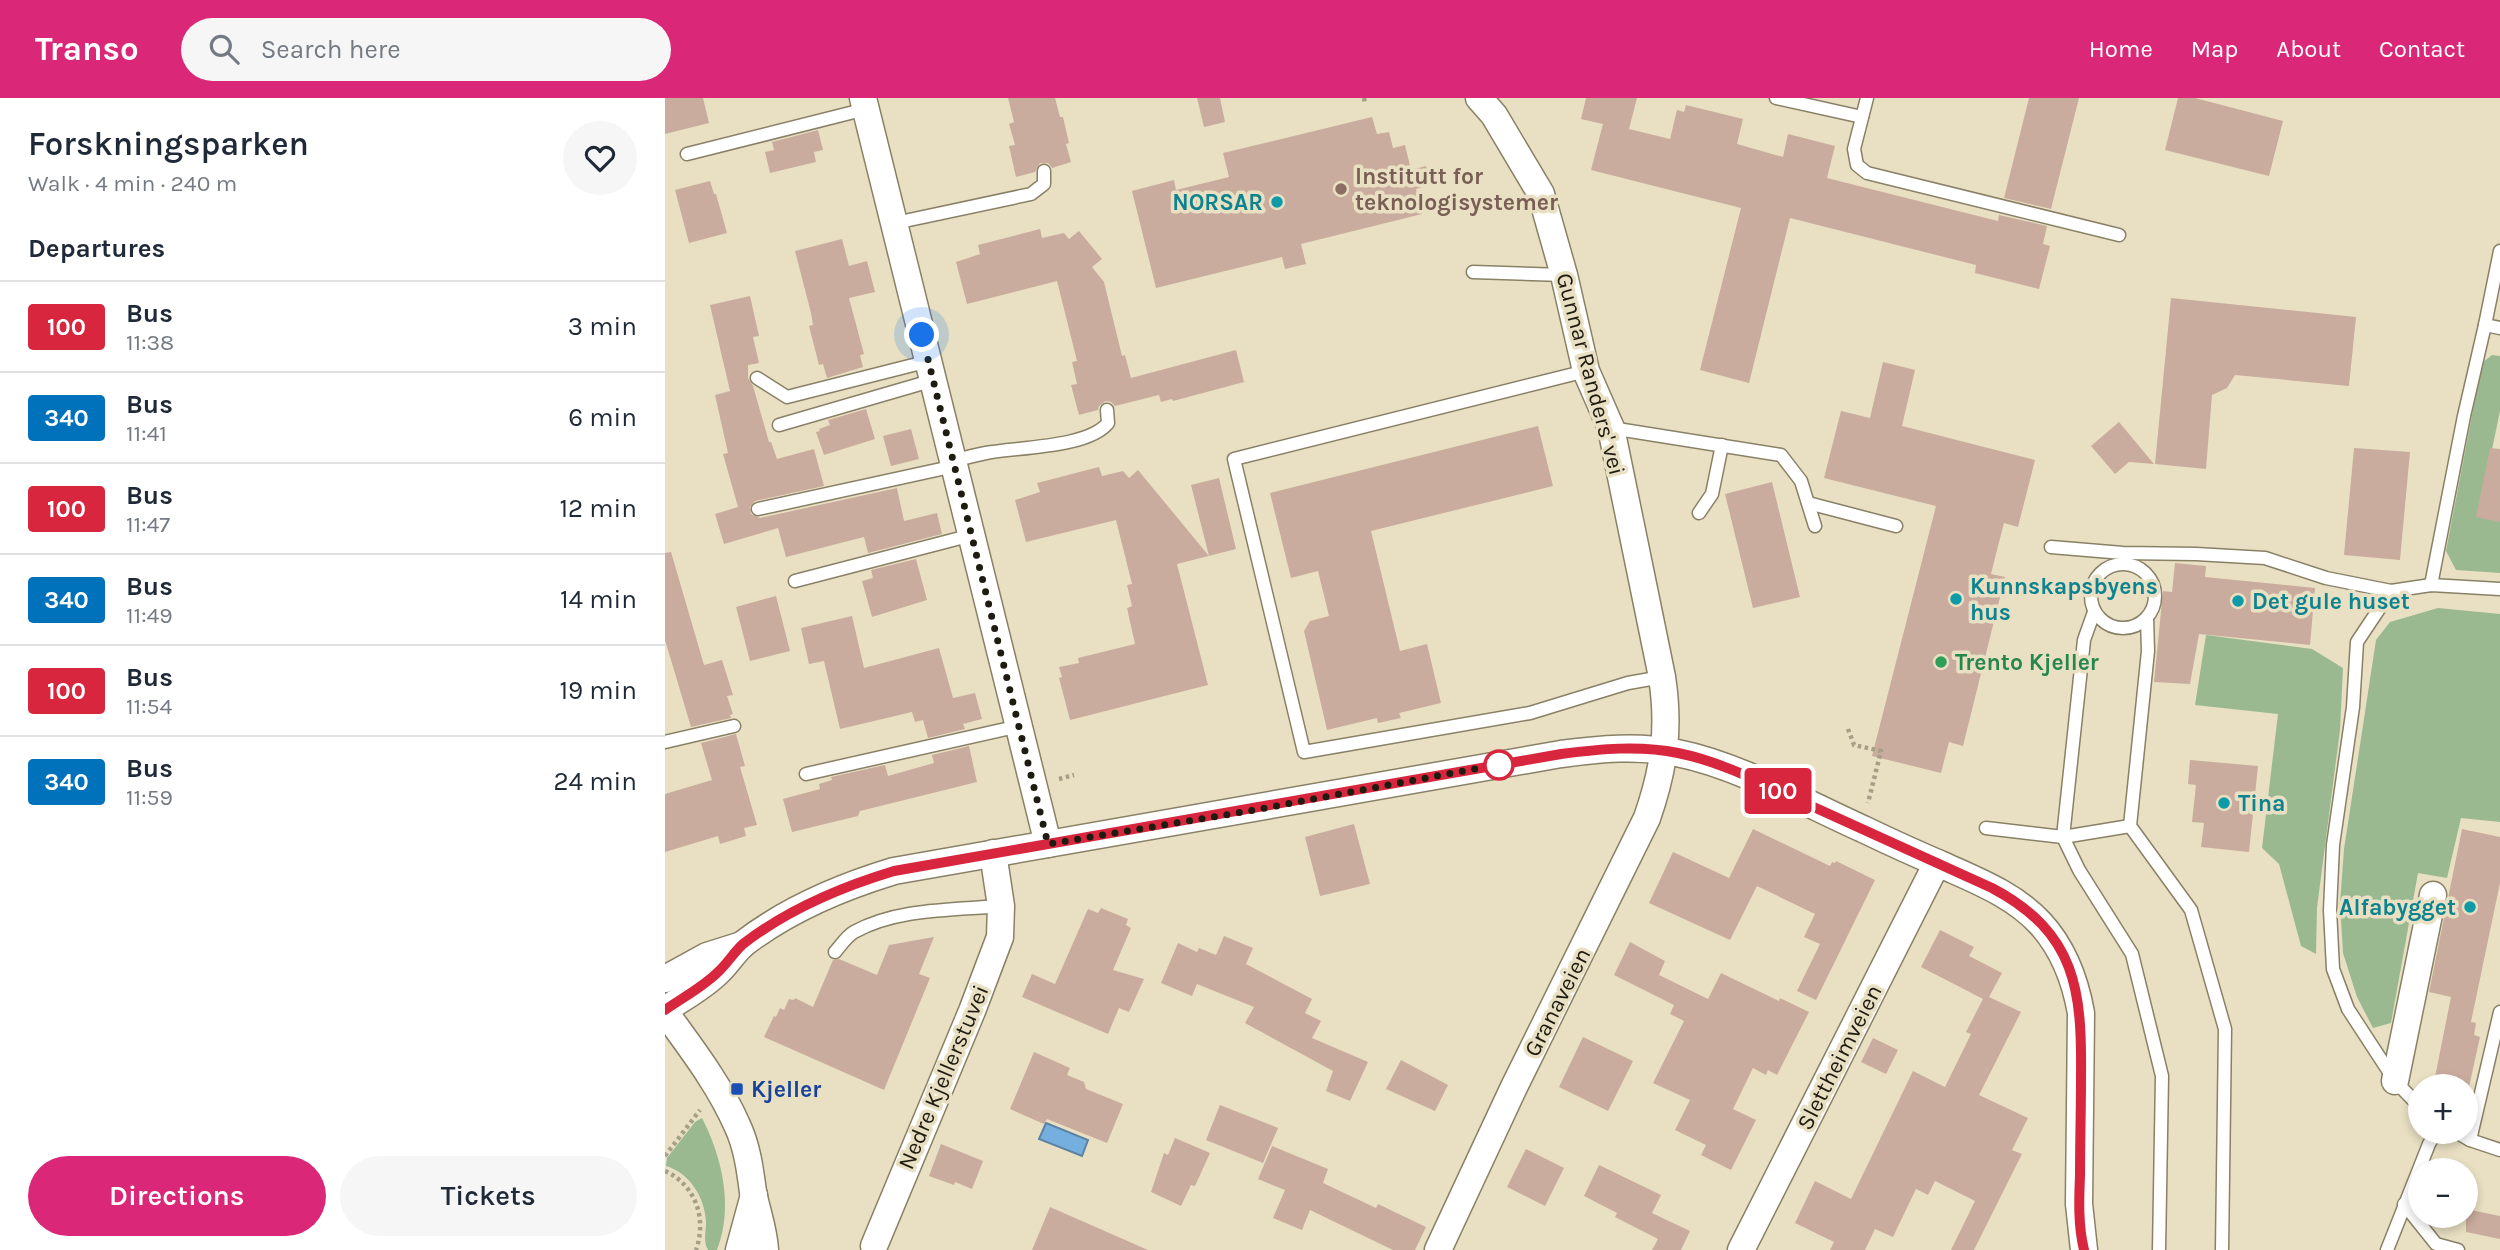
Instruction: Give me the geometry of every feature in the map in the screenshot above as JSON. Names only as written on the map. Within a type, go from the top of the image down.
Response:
[{"type":"street","points":[[865,103],[1048,844]]},
{"type":"street","name":"Gunnar Randers' vei","points":[[1490,104],[1541,194],[1564,275],[1586,371],[1611,428],[1662,677],[1667,708],[1665,751]]},
{"type":"street","points":[[665,979],[707,956],[742,945],[799,909],[861,881],[894,871],[1249,811],[1561,754],[1613,748],[1665,751],[1696,757],[1744,775],[1992,888],[2024,909],[2049,934],[2073,978],[2082,1032],[2079,1205],[2084,1250]]},
{"type":"street","name":"Granaveien","points":[[1438,1250],[1514,1087],[1647,818],[1665,751]]},
{"type":"street","name":"Nedre Kjellerstuvei","points":[[874,1246],[1000,937],[1001,906],[993,853]]},
{"type":"street","name":"Slettheimveien","points":[[1741,1250],[1937,863]]},
{"type":"street","points":[[2395,1081],[2433,895]]},
{"type":"street","points":[[742,945],[717,974],[665,1011],[714,1080],[738,1125],[764,1230],[765,1250]]},
{"type":"street","points":[[739,1250],[754,1195]]},
{"type":"lane","points":[[1776,98],[1862,117]]},
{"type":"lane","points":[[1867,98],[1854,149],[1857,165],[1867,173],[2119,235]]},
{"type":"lane","points":[[687,154],[865,103]]},
{"type":"lane","points":[[895,223],[1031,194],[1044,184],[1044,171]]},
{"type":"lane","points":[[2431,585],[2500,251]]},
{"type":"lane","points":[[1473,272],[1564,275]]},
{"type":"lane","points":[[2486,325],[2500,328]]},
{"type":"lane","points":[[757,378],[787,397],[931,371]]},
{"type":"lane","points":[[779,425],[931,371]]},
{"type":"lane","points":[[1586,371],[1234,459],[1304,752],[1530,713],[1628,683],[1662,677]]},
{"type":"lane","points":[[758,509],[954,463],[985,453],[1070,441],[1095,434],[1108,423],[1107,410]]},
{"type":"lane","points":[[1611,428],[1781,455],[1801,481],[1815,526]]},
{"type":"lane","points":[[1699,513],[1711,494],[1722,445]]},
{"type":"lane","points":[[1808,503],[1896,526]]},
{"type":"lane","points":[[795,581],[972,535]]},
{"type":"lane","points":[[2051,547],[2123,558],[2196,554],[2265,558],[2326,578],[2391,591],[2431,585],[2500,589]]},
{"type":"lane","points":[[2123,558],[2094,580],[2090,590],[2094,612],[2108,625],[2122,628],[2133,626],[2147,618]]},
{"type":"lane","points":[[2123,558],[2139,567],[2152,581],[2155,601],[2147,618],[2148,652],[2130,826],[2191,910],[2225,1029],[2222,1250]]},
{"type":"lane","points":[[2391,591],[2357,642],[2353,707],[2333,845],[2330,910],[2333,969],[2348,1009],[2395,1081],[2408,1095]]},
{"type":"lane","points":[[2094,612],[2084,640],[2063,838],[2132,954],[2162,1076],[2159,1250]]},
{"type":"lane","points":[[665,743],[734,726]]},
{"type":"lane","points":[[806,774],[1019,726]]},
{"type":"lane","points":[[1986,828],[2063,838],[2130,826]]},
{"type":"lane","points":[[835,951],[852,933],[875,923],[901,916],[1001,906]]},
{"type":"lane","points":[[2478,1106],[2500,1012]]},
{"type":"lane","points":[[2478,1143],[2500,1150]]},
{"type":"lane","points":[[2387,1250],[2432,1144]]},
{"type":"lane","points":[[2404,1205],[2437,1244],[2458,1250]]},
{"type":"path","points":[[1848,729],[1854,745],[1881,751],[1866,811]]},
{"type":"path","points":[[1051,781],[1074,775]]},
{"type":"path","points":[[665,1156],[702,1107]]},
{"type":"path","points":[[665,1171],[684,1182],[699,1209],[700,1237],[696,1250]]},
{"type":"green space","points":[[2492,355],[2500,356],[2500,411],[2479,512],[2500,518],[2500,573],[2456,570],[2446,551],[2482,363]]},
{"type":"green space","points":[[2438,608],[2500,614],[2500,822],[2461,818],[2447,878],[2418,873],[2391,1023],[2373,1028],[2357,997],[2343,953],[2340,903],[2344,849],[2376,640],[2390,622]]},
{"type":"green space","points":[[2206,635],[2312,649],[2343,668],[2340,730],[2317,908],[2316,954],[2301,946],[2279,864],[2262,848],[2278,714],[2195,705]]},
{"type":"green space","points":[[702,1118],[715,1149],[723,1182],[725,1217],[717,1250],[708,1250],[706,1247],[705,1213],[695,1188],[682,1174],[666,1166],[667,1158],[695,1122]]},
{"type":"water","points":[[1046,1123],[1088,1140],[1082,1156],[1039,1139]]},
{"type":"building","points":[[665,98],[703,98],[709,123],[665,134]]},
{"type":"building","points":[[1008,98],[1055,98],[1060,117],[1063,117],[1071,162],[1052,168],[1048,163],[1040,163],[1035,172],[1016,177],[1009,146],[1015,145],[1009,124],[1014,122]]},
{"type":"building","points":[[1197,98],[1220,98],[1225,122],[1204,127]]},
{"type":"building","points":[[1586,98],[1637,98],[1629,129],[1670,139],[1677,110],[1684,112],[1686,105],[1743,119],[1737,144],[1783,157],[1788,134],[1835,146],[1827,178],[1998,221],[1999,215],[2047,226],[2043,244],[2050,246],[2039,289],[1975,273],[1976,265],[1790,218],[1749,383],[1700,370],[1741,208],[1591,170],[1603,124],[1581,119]]},
{"type":"building","points":[[2029,98],[2079,98],[2051,209],[2004,198]]},
{"type":"building","points":[[2178,98],[2195,98],[2283,121],[2269,176],[2165,150]]},
{"type":"building","name":"NORSAR","points":[[1372,117],[1377,134],[1389,132],[1393,148],[1405,145],[1411,170],[1426,166],[1431,185],[1416,189],[1422,214],[1301,244],[1306,264],[1285,269],[1282,257],[1156,288],[1132,191],[1174,180],[1176,190],[1229,177],[1223,153]]},
{"type":"building","points":[[818,130],[823,150],[814,152],[816,162],[770,173],[765,152],[774,150],[772,142]]},
{"type":"building","points":[[710,181],[727,233],[689,243],[675,190]]},
{"type":"building","points":[[1040,229],[1042,238],[1064,233],[1069,239],[1079,231],[1102,259],[1092,267],[1104,282],[1122,356],[1125,355],[1131,378],[1236,350],[1244,382],[1173,401],[1161,402],[1159,395],[1115,406],[1106,401],[1098,410],[1079,415],[1071,385],[1077,384],[1072,362],[1077,361],[1057,281],[967,304],[956,262],[980,254],[978,245]]},
{"type":"building","points":[[842,239],[849,266],[867,261],[875,292],[849,298],[864,354],[860,355],[863,367],[827,378],[823,364],[819,365],[809,326],[813,325],[811,313],[795,251]]},
{"type":"building","points":[[750,296],[759,336],[753,337],[759,363],[748,365],[748,378],[753,386],[769,442],[777,459],[814,449],[824,486],[755,501],[750,507],[751,514],[760,518],[897,488],[904,521],[937,513],[942,534],[868,553],[864,537],[786,557],[778,528],[724,544],[715,514],[738,507],[723,454],[728,453],[715,395],[730,391],[710,305]]},
{"type":"building","points":[[2171,298],[2356,317],[2349,386],[2235,375],[2227,388],[2212,395],[2206,469],[2155,464]]},
{"type":"building","name":"Kunnskapsbyens hus","points":[[1883,362],[1915,370],[1902,426],[2035,460],[2018,527],[2004,523],[1997,550],[1991,574],[2005,577],[1963,746],[1949,742],[1941,773],[1872,756],[1936,506],[1824,478],[1841,411],[1870,418]]},
{"type":"building","points":[[866,409],[875,439],[824,455],[816,432],[830,425],[828,420]]},
{"type":"building","points":[[2119,422],[2154,464],[2129,462],[2115,474],[2091,446]]},
{"type":"building","points":[[1538,426],[1553,486],[1371,531],[1400,651],[1427,644],[1441,703],[1399,713],[1401,718],[1378,723],[1377,718],[1327,730],[1304,631],[1310,621],[1329,616],[1318,571],[1291,578],[1270,493]]},
{"type":"building","points":[[911,429],[919,459],[891,466],[883,436]]},
{"type":"building","points":[[2354,448],[2410,452],[2400,560],[2344,555]]},
{"type":"building","points":[[2490,448],[2500,449],[2500,522],[2476,517]]},
{"type":"building","points":[[1099,467],[1102,476],[1123,471],[1129,478],[1138,470],[1209,556],[1177,564],[1208,685],[1070,720],[1059,678],[1062,677],[1059,667],[1079,663],[1078,658],[1135,644],[1127,608],[1132,606],[1127,585],[1132,584],[1116,520],[1026,542],[1015,500],[1040,492],[1037,483]]},
{"type":"building","points":[[1219,478],[1236,549],[1209,556],[1191,485]]},
{"type":"building","points":[[1772,482],[1800,597],[1753,608],[1725,494]]},
{"type":"building","points":[[671,552],[704,665],[722,660],[733,695],[727,696],[733,714],[730,715],[731,718],[691,727],[665,640],[665,553]]},
{"type":"building","points":[[916,559],[927,600],[872,617],[862,581],[873,578],[871,570]]},
{"type":"building","name":"Det gule huset","points":[[2175,563],[2206,566],[2205,577],[2315,588],[2310,645],[2199,634],[2190,684],[2154,682],[2163,591],[2172,592]]},
{"type":"building","points":[[776,596],[790,651],[750,661],[736,607]]},
{"type":"building","points":[[852,616],[864,668],[939,648],[953,698],[975,693],[982,719],[963,724],[965,729],[928,738],[923,720],[915,722],[912,712],[840,729],[824,661],[809,664],[801,628]]},
{"type":"building","points":[[736,734],[745,766],[740,767],[757,825],[744,828],[746,836],[720,844],[718,836],[665,852],[665,794],[712,780],[701,743]]},
{"type":"building","points":[[969,746],[977,782],[860,811],[858,816],[792,832],[783,799],[820,789],[819,784],[832,780],[831,777],[885,765],[888,776],[934,763],[932,755]]},
{"type":"building","name":"Tina","points":[[2190,760],[2258,766],[2249,852],[2201,847],[2204,823],[2192,822],[2196,785],[2188,784]]},
{"type":"building","points":[[1354,824],[1370,884],[1320,896],[1305,837]]},
{"type":"building","points":[[1753,829],[1830,866],[1836,861],[1875,880],[1816,1000],[1797,991],[1820,944],[1804,937],[1815,914],[1757,886],[1730,940],[1649,903],[1673,852],[1729,878]]},
{"type":"building","name":"Alfabygget","points":[[2462,829],[2500,837],[2500,883],[2471,1022],[2476,1023],[2474,1035],[2480,1037],[2472,1074],[2436,1074],[2451,997],[2429,992]]},
{"type":"building","points":[[1101,908],[1128,919],[1126,925],[1131,928],[1113,970],[1144,979],[1129,1012],[1119,1008],[1108,1034],[1022,997],[1032,974],[1055,984],[1088,909],[1098,913]]},
{"type":"building","points":[[1940,930],[1974,947],[1969,956],[2002,973],[1989,997],[2021,1012],[1979,1095],[2028,1118],[2012,1150],[2022,1154],[1974,1250],[1951,1250],[1975,1201],[1935,1181],[1928,1195],[1916,1189],[1893,1237],[1875,1229],[1865,1250],[1830,1250],[1834,1242],[1795,1223],[1815,1181],[1851,1199],[1913,1071],[1945,1087],[1971,1034],[1966,1032],[1983,999],[1921,967]]},
{"type":"building","points":[[1224,936],[1253,948],[1246,964],[1312,999],[1305,1013],[1321,1021],[1312,1038],[1368,1062],[1350,1101],[1326,1091],[1333,1071],[1245,1023],[1254,1007],[1197,984],[1192,996],[1161,983],[1178,943],[1197,952],[1199,948],[1216,955]]},
{"type":"building","points":[[934,937],[919,974],[930,978],[884,1090],[764,1037],[774,1016],[776,1017],[780,1008],[784,1010],[789,999],[795,998],[813,1007],[833,960],[839,959],[877,975],[889,945]]},
{"type":"building","points":[[1630,942],[1665,961],[1659,975],[1708,999],[1721,973],[1809,1012],[1777,1075],[1768,1070],[1766,1075],[1753,1068],[1733,1109],[1756,1120],[1731,1170],[1701,1155],[1706,1145],[1675,1130],[1690,1100],[1653,1083],[1684,1021],[1670,1014],[1674,1005],[1614,975]]},
{"type":"building","points":[[1583,1037],[1633,1061],[1608,1111],[1559,1087]]},
{"type":"building","points":[[1873,1038],[1898,1050],[1886,1074],[1861,1062]]},
{"type":"building","points":[[1034,1052],[1070,1068],[1067,1075],[1084,1082],[1086,1089],[1123,1104],[1107,1143],[1047,1119],[1044,1124],[1010,1109]]},
{"type":"building","points":[[1401,1060],[1448,1085],[1435,1111],[1386,1089]]},
{"type":"building","points":[[1220,1105],[1278,1128],[1263,1163],[1206,1140]]},
{"type":"building","points":[[1175,1138],[1210,1153],[1195,1186],[1191,1185],[1181,1206],[1151,1192],[1164,1153],[1168,1155]]},
{"type":"building","points":[[941,1144],[983,1161],[972,1189],[929,1176]]},
{"type":"building","points":[[1272,1146],[1328,1169],[1323,1183],[1376,1208],[1378,1204],[1426,1227],[1415,1250],[1393,1250],[1310,1210],[1302,1230],[1273,1218],[1285,1190],[1258,1179]]},
{"type":"building","points":[[1526,1149],[1564,1168],[1545,1206],[1507,1187]]},
{"type":"building","points":[[1599,1165],[1661,1195],[1652,1213],[1690,1231],[1681,1250],[1652,1250],[1658,1239],[1615,1217],[1617,1213],[1584,1196]]},
{"type":"building","points":[[1050,1207],[1148,1250],[1032,1250]]},
{"type":"building","points":[[2478,1211],[2500,1216],[2500,1239],[2466,1232],[2466,1228],[2478,1228]]},
{"type":"bus line","name":"100","points":[[665,1010],[717,974],[742,945],[799,909],[861,881],[894,871],[1249,811],[1561,754],[1637,748],[1678,753],[1744,775],[1992,888],[2024,909],[2049,934],[2067,963],[2081,1013],[2079,1205],[2084,1250]]},
{"type":"place","name":"Institutt for teknologisystemer","points":[[1341,189]]},
{"type":"place","name":"NORSAR","points":[[1277,202]]},
{"type":"place","name":"Kunnskapsbyens hus","points":[[1956,599]]},
{"type":"place","name":"Det gule huset","points":[[2238,601]]},
{"type":"place","name":"Trento Kjeller","points":[[1941,662]]},
{"type":"place","name":"Tina","points":[[2224,803]]},
{"type":"place","name":"Alfabygget","points":[[2470,907]]},
{"type":"place","name":"Kjeller","points":[[737,1089]]},
{"type":"route","points":[[922,335],[1048,844],[1249,811],[1501,764],[1499,765]]}]
